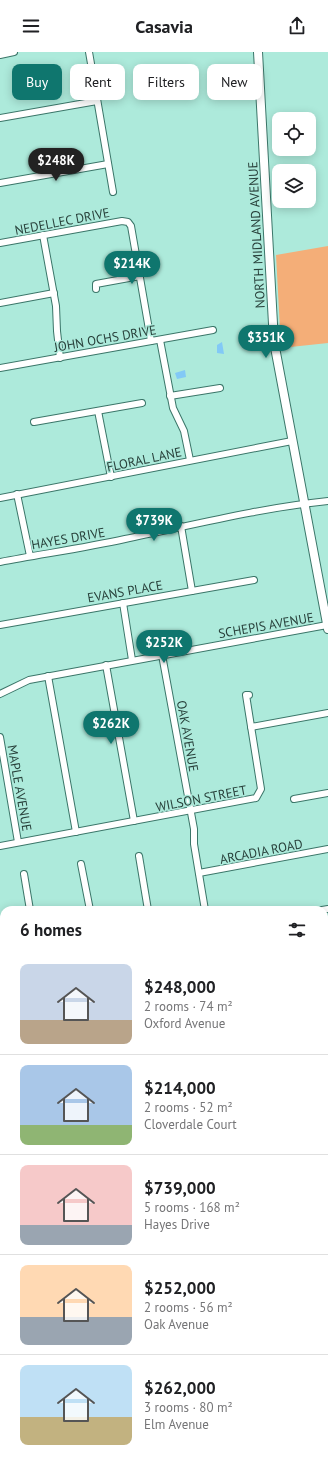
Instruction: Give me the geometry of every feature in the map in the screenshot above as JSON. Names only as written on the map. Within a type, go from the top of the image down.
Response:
[{"type":"street","points":[[0,55],[14,52]]},
{"type":"street","points":[[89,52],[113,192]]},
{"type":"street","name":"NORTH MIDLAND AVENUE","points":[[258,52],[274,342],[328,627]]},
{"type":"street","points":[[0,118],[97,101]]},
{"type":"street","points":[[0,183],[108,164]]},
{"type":"street","name":"NEDELLEC DRIVE","points":[[0,243],[122,220],[128,222],[131,226],[140,276]]},
{"type":"street","points":[[43,235],[54,293],[60,358]]},
{"type":"street","points":[[96,289],[96,284],[140,276],[151,341]]},
{"type":"street","points":[[0,303],[54,293]]},
{"type":"street","name":"JOHN OCHS DRIVE","points":[[0,368],[213,330]]},
{"type":"street","points":[[160,340],[170,396],[176,416],[184,431],[190,460]]},
{"type":"street","points":[[170,396],[220,388]]},
{"type":"street","points":[[34,422],[142,403]]},
{"type":"street","points":[[98,411],[111,477]]},
{"type":"street","name":"FLORAL LANE","points":[[0,498],[292,441]]},
{"type":"street","points":[[17,494],[30,556]]},
{"type":"street","name":"HAYES DRIVE","points":[[0,562],[126,539],[181,526],[304,503],[328,501]]},
{"type":"street","points":[[181,526],[192,591]]},
{"type":"street","name":"EVANS PLACE","points":[[0,624],[254,580]]},
{"type":"street","points":[[123,603],[132,660]]},
{"type":"street","name":"SCHEPIS AVENUE","points":[[0,694],[29,680],[48,676],[132,660],[328,627]]},
{"type":"street","name":"OAK AVENUE","points":[[162,655],[194,828],[194,844],[205,906]]},
{"type":"street","points":[[106,665],[134,821]]},
{"type":"street","points":[[48,676],[76,832]]},
{"type":"street","points":[[249,695],[246,695],[251,727],[328,713]]},
{"type":"street","name":"WILSON STREET","points":[[0,846],[254,799],[259,796],[261,789],[251,727]]},
{"type":"street","name":"MAPLE AVENUE","points":[[0,737],[18,842]]},
{"type":"street","points":[[294,799],[328,793]]},
{"type":"street","name":"ARCADIA ROAD","points":[[199,874],[328,849]]},
{"type":"street","points":[[139,856],[147,906]]},
{"type":"street","points":[[82,864],[89,906]]},
{"type":"street","points":[[24,874],[29,906]]},
{"type":"shaded area","points":[[328,246],[328,343],[281,348],[276,255]]},
{"type":"water","points":[[222,342],[224,354],[217,353],[217,345]]},
{"type":"water","points":[[185,370],[186,377],[177,379],[175,373]]}]
